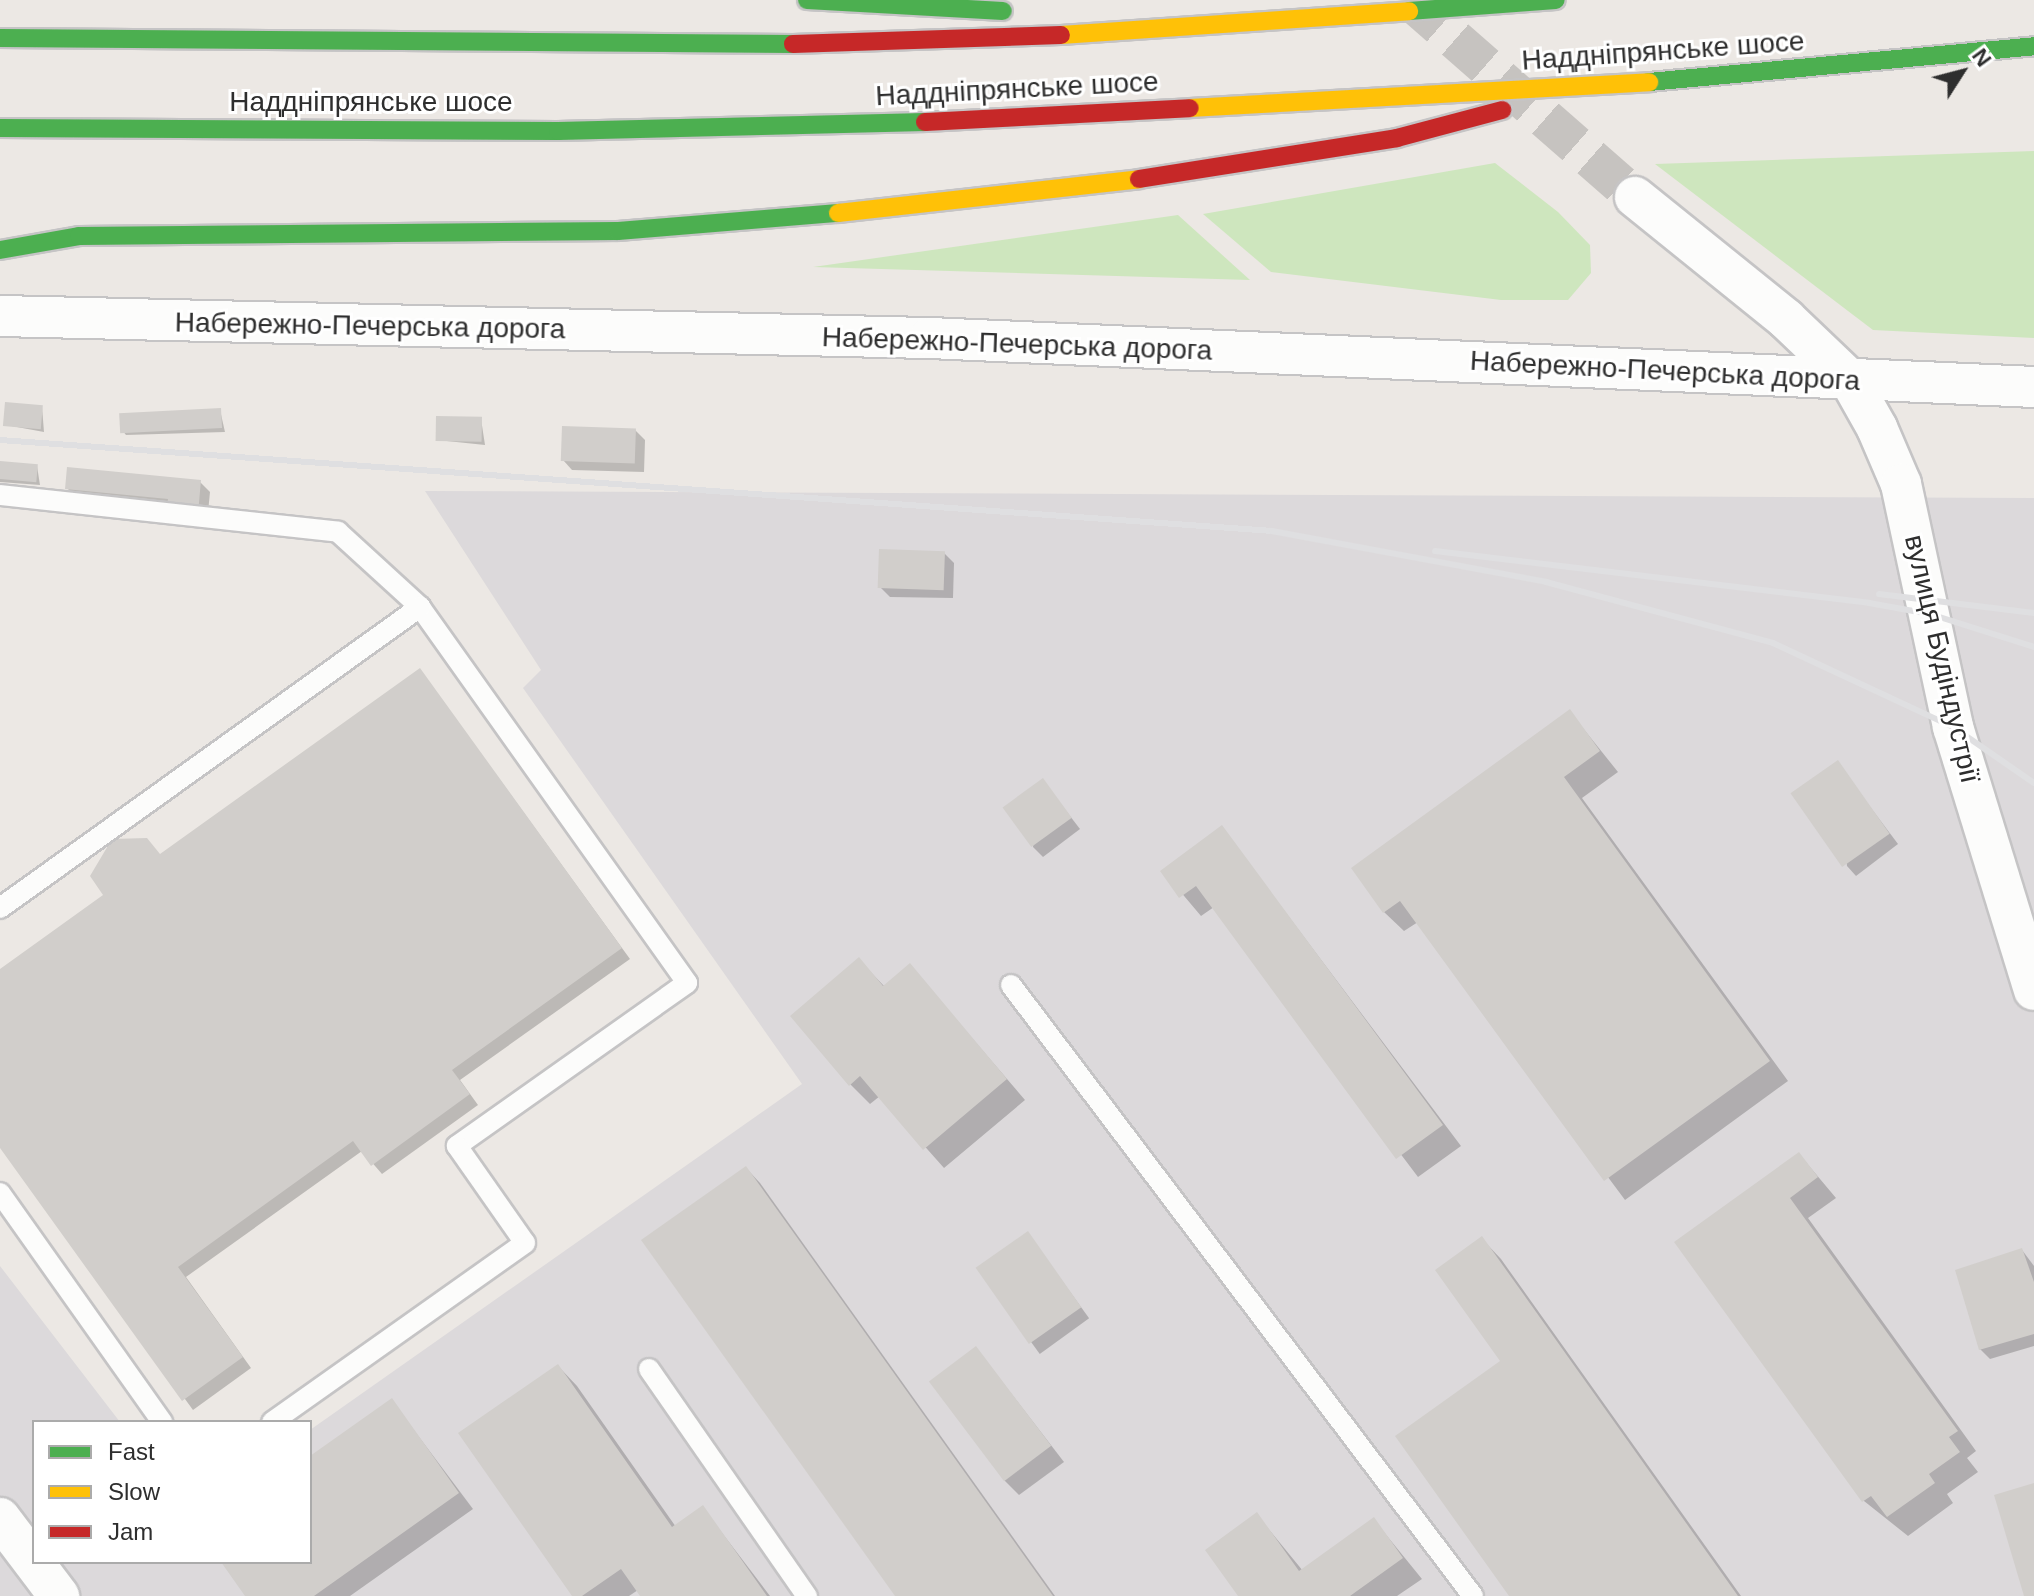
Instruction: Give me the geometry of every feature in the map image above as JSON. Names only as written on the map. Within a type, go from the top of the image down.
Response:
[{"type":"main road","points":[[807,0],[888,8],[1028,11]]},
{"type":"main road","name":"Наддніпрянське шосе","points":[[0,38],[698,47],[1053,36],[1556,0]]},
{"type":"main road","points":[[1091,13],[1309,17]]},
{"type":"main road","name":"Наддніпрянське шосе","points":[[0,128],[699,130],[1061,116],[1589,87],[2034,46]]},
{"type":"main road","points":[[0,250],[79,236],[618,231],[748,223],[1203,170],[1397,138],[1589,87]]},
{"type":"street","points":[[1635,197],[1786,319],[1850,380]]},
{"type":"street","name":"Набережно-Печерська дорога","points":[[0,316],[930,338],[2034,387]]},
{"type":"street","name":"вулиця Будіндустрії","points":[[1850,380],[1901,484],[1953,727],[2034,990]]},
{"type":"street","points":[[0,1518],[32,1560]]},
{"type":"street","points":[[35,1564],[59,1596]]},
{"type":"lane","points":[[0,495],[338,532],[420,607],[687,983],[457,1146],[525,1243],[275,1420]]},
{"type":"lane","points":[[0,908],[420,607]]},
{"type":"lane","points":[[1011,985],[1473,1596]]},
{"type":"lane","points":[[0,1193],[161,1420]]},
{"type":"lane","points":[[649,1369],[807,1596]]},
{"type":"shaded area","points":[[425,491],[2034,498],[2034,1596],[0,1596],[0,1266],[118,1420],[32,1420],[32,1564],[312,1564],[312,1429],[802,1084],[523,688],[541,670]]},
{"type":"green space","points":[[2034,151],[2034,338],[1873,330],[1655,164]]},
{"type":"green space","points":[[1495,163],[1558,212],[1590,245],[1591,273],[1568,300],[1501,300],[1271,272],[1203,214]]},
{"type":"green space","points":[[1178,215],[1250,280],[813,267]]},
{"type":"building","points":[[5,402],[43,405],[41,429],[3,426]]},
{"type":"building","points":[[221,408],[222,428],[120,433],[119,413]]},
{"type":"building","points":[[436,416],[482,417],[482,442],[436,441]]},
{"type":"building","points":[[562,426],[636,429],[635,464],[561,461]]},
{"type":"building","points":[[0,461],[38,464],[36,482],[0,479]]},
{"type":"building","points":[[67,467],[201,480],[198,514],[166,511],[168,499],[65,489]]},
{"type":"building","points":[[879,549],[945,551],[944,590],[878,588]]},
{"type":"building","points":[[420,668],[622,948],[452,1070],[470,1094],[371,1166],[353,1141],[178,1267],[243,1357],[182,1401],[0,1148],[0,969],[103,895],[90,876],[112,839],[147,838],[160,854]]},
{"type":"building","points":[[1570,709],[1600,751],[1564,777],[1770,1061],[1604,1181],[1400,901],[1383,913],[1351,868]]},
{"type":"building","points":[[1838,760],[1890,834],[1842,867],[1790,793]]},
{"type":"building","points":[[1043,778],[1072,818],[1031,847],[1003,807]]},
{"type":"building","points":[[1222,825],[1443,1125],[1396,1159],[1196,886],[1179,898],[1160,871]]},
{"type":"building","points":[[859,957],[883,986],[910,963],[1007,1079],[923,1150],[860,1076],[849,1086],[790,1016]]},
{"type":"building","points":[[1799,1152],[1818,1177],[1790,1198],[1958,1431],[1949,1437],[1960,1452],[1929,1474],[1935,1483],[1887,1517],[1871,1496],[1862,1502],[1674,1242]]},
{"type":"building","points":[[746,1166],[1053,1596],[895,1596],[641,1240]]},
{"type":"building","points":[[1028,1231],[1081,1307],[1029,1344],[976,1268]]},
{"type":"building","points":[[1482,1236],[1738,1596],[1509,1596],[1395,1436],[1500,1361],[1435,1270]]},
{"type":"building","points":[[2022,1248],[2034,1282],[2034,1334],[1979,1350],[1955,1270]]},
{"type":"building","points":[[976,1346],[1051,1446],[1004,1481],[929,1382]]},
{"type":"building","points":[[558,1364],[672,1527],[703,1505],[767,1596],[640,1596],[621,1569],[582,1596],[572,1596],[458,1433]]},
{"type":"building","points":[[392,1398],[459,1493],[314,1596],[245,1596],[222,1564],[312,1564],[312,1455]]},
{"type":"building","points":[[2034,1483],[2034,1596],[2024,1596],[1994,1495]]},
{"type":"building","points":[[1257,1512],[1299,1571],[1374,1517],[1403,1558],[1350,1596],[1238,1596],[1205,1550]]},
{"type":"tunnel","points":[[1410,0],[1635,197]]},
{"type":"railway","points":[[0,440],[1272,531],[1546,582],[1773,643],[1953,727],[2034,783]]},
{"type":"railway","points":[[1435,551],[1869,603],[1930,614],[2034,647]]},
{"type":"railway","points":[[1879,594],[2034,613]]},
{"type":"traffic: fast","points":[[807,0],[1003,11]]},
{"type":"traffic: fast","points":[[1409,11],[1556,0]]},
{"type":"traffic: fast","points":[[0,38],[793,44]]},
{"type":"traffic: fast","points":[[1649,82],[2034,46]]},
{"type":"traffic: fast","points":[[0,128],[558,131],[925,122]]},
{"type":"traffic: fast","points":[[0,250],[79,236],[618,231],[838,213]]},
{"type":"traffic: slow","points":[[1061,35],[1409,11]]},
{"type":"traffic: slow","points":[[1190,108],[1649,82]]},
{"type":"traffic: slow","points":[[838,213],[1139,179]]},
{"type":"traffic: jam","points":[[793,44],[1061,35]]},
{"type":"traffic: jam","points":[[925,122],[1190,108]]},
{"type":"traffic: jam","points":[[1139,179],[1397,138],[1502,110]]}]
